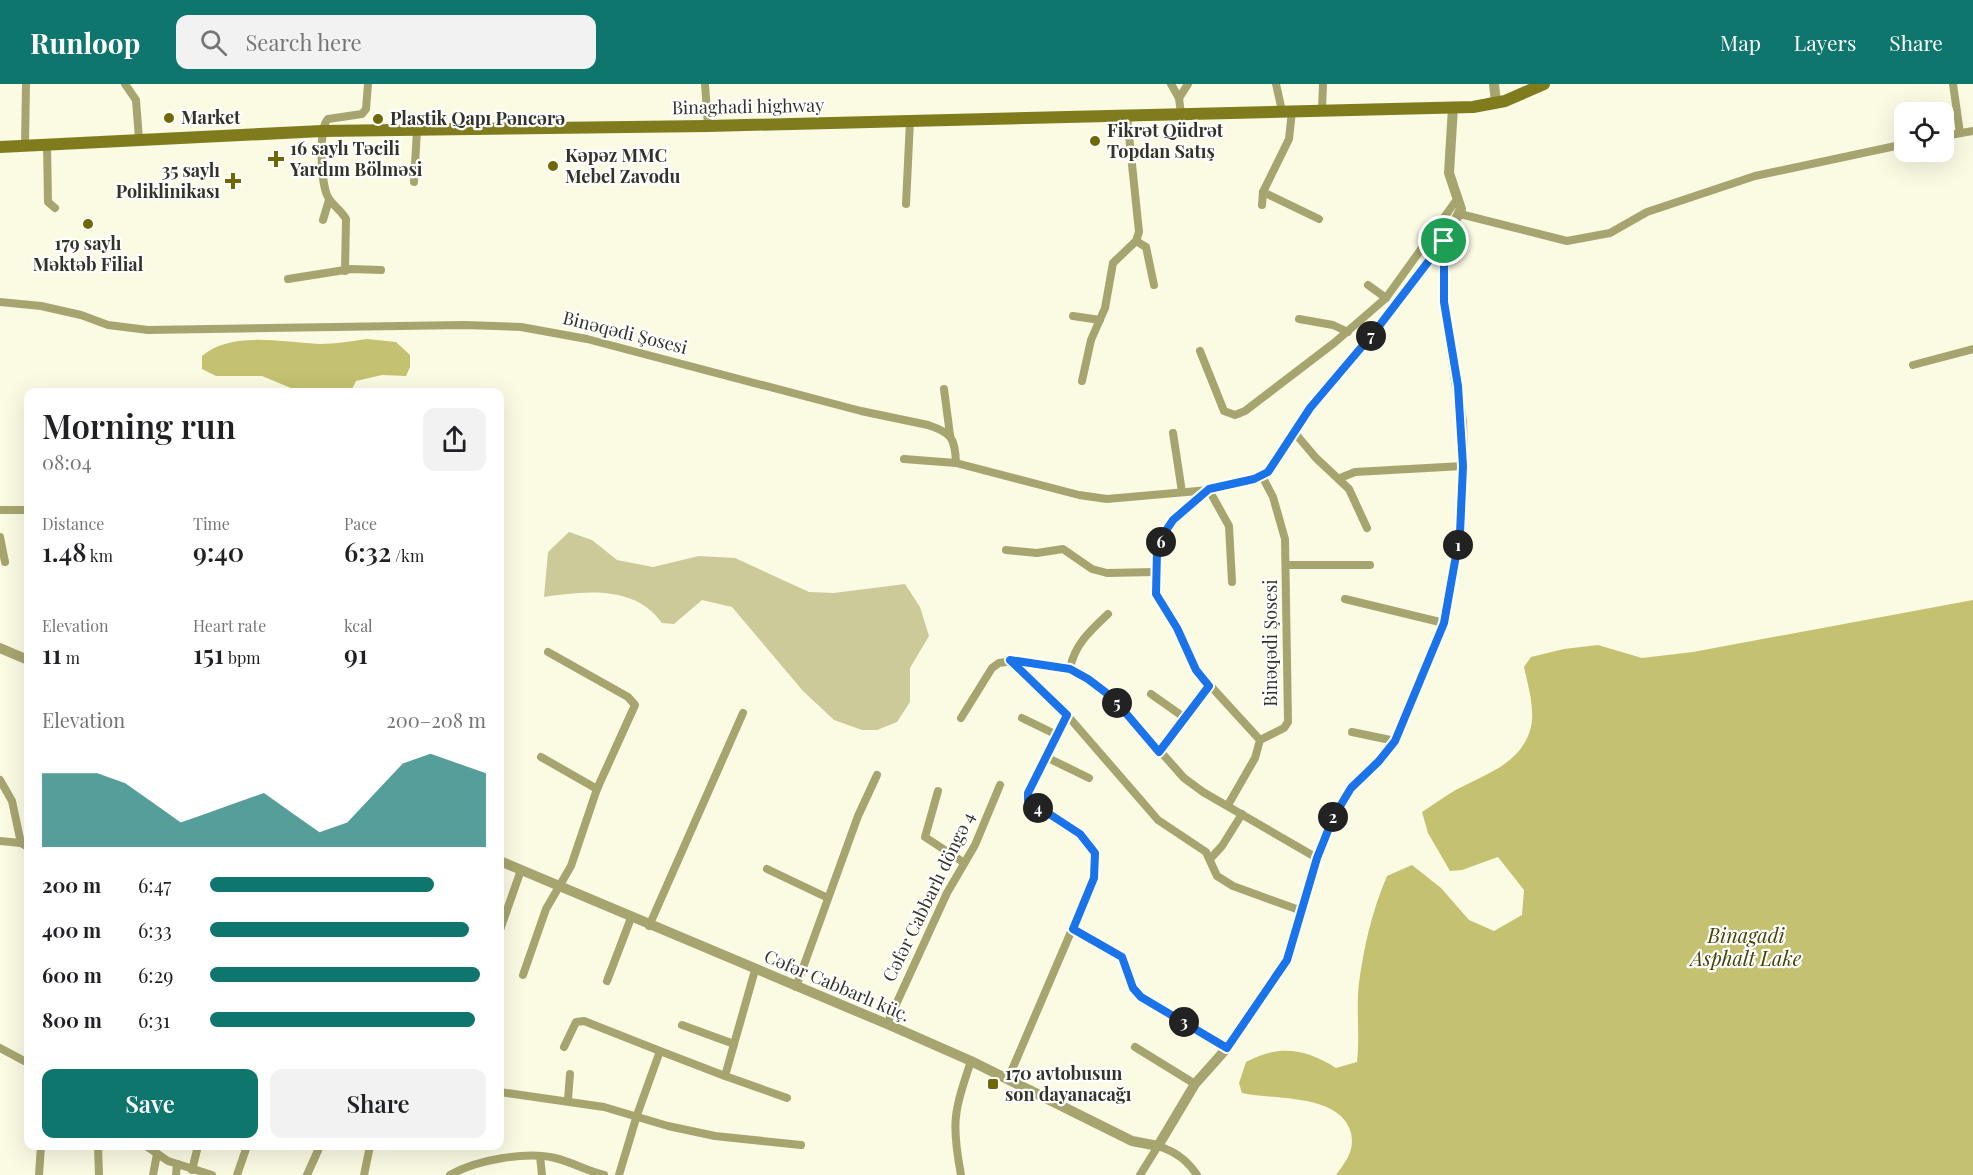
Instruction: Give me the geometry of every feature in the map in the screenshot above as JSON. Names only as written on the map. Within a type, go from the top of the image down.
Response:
[{"type":"main road","name":"Binaghadi highway","points":[[0,147],[322,131],[708,126],[1453,107],[1496,104],[1544,84]]},
{"type":"street","points":[[25,146],[26,84]]},
{"type":"street","points":[[125,84],[136,100],[139,139]]},
{"type":"street","points":[[345,271],[346,219],[329,200],[323,180],[322,131],[328,119],[362,114],[366,109],[368,84]]},
{"type":"street","points":[[705,84],[708,126]]},
{"type":"street","points":[[1171,84],[1179,98],[1181,114]]},
{"type":"street","points":[[1179,98],[1188,84]]},
{"type":"street","points":[[1262,205],[1263,192],[1289,139],[1287,111],[1276,84]]},
{"type":"street","points":[[1322,110],[1323,84]]},
{"type":"street","points":[[1494,84],[1496,104]]},
{"type":"street","points":[[1953,84],[1960,133]]},
{"type":"street","points":[[1262,476],[1273,466],[1294,432],[1444,241],[1460,214],[1458,198],[1449,173],[1453,107]]},
{"type":"street","points":[[1082,381],[1091,340],[1105,308],[1113,263],[1136,241],[1139,222],[1127,116]]},
{"type":"street","points":[[906,204],[910,121]]},
{"type":"street","points":[[414,182],[417,130]]},
{"type":"street","points":[[1954,134],[1973,131]]},
{"type":"street","points":[[47,144],[48,202],[55,208]]},
{"type":"street","points":[[1460,214],[1567,241],[1610,233],[1647,212],[1755,176],[1894,146]]},
{"type":"street","points":[[1263,192],[1318,219]]},
{"type":"street","points":[[1200,351],[1224,411],[1235,415],[1245,411],[1348,332],[1386,298],[1458,198]]},
{"type":"street","points":[[323,220],[329,200]]},
{"type":"street","points":[[1136,241],[1146,247],[1154,285]]},
{"type":"street","points":[[1140,1175],[1195,1084],[1227,1048],[1287,960],[1317,858],[1345,796],[1395,741],[1444,623],[1460,533],[1463,466],[1458,386],[1444,302],[1444,241]]},
{"type":"street","points":[[288,279],[345,271],[381,270]]},
{"type":"street","points":[[1368,285],[1386,298]]},
{"type":"street","name":"Binəqədi Şosesi","points":[[0,302],[41,306],[76,313],[108,325],[148,330],[464,325],[552,332],[928,425],[950,435]]},
{"type":"street","points":[[1073,316],[1100,320]]},
{"type":"street","points":[[1299,319],[1334,325],[1348,332]]},
{"type":"street","points":[[1913,365],[1973,349]]},
{"type":"street","points":[[944,389],[956,463]]},
{"type":"street","points":[[1294,432],[1316,458],[1340,478],[1349,489],[1367,528]]},
{"type":"street","points":[[1173,433],[1182,492]]},
{"type":"street","name":"Binəqədi Şosesi","points":[[904,459],[956,463],[1093,498],[1209,489],[1262,476],[1281,521],[1287,565],[1288,722],[1284,728],[1260,740],[1196,670],[1177,628],[1156,594],[1157,551],[1165,532],[1173,520],[1209,489]]},
{"type":"street","points":[[1340,478],[1355,472],[1463,466]]},
{"type":"street","points":[[1209,489],[1229,526],[1232,582]]},
{"type":"street","points":[[0,510],[24,510]]},
{"type":"street","points":[[0,537],[5,562]]},
{"type":"street","points":[[1006,550],[1037,553],[1063,549],[1092,569],[1107,573],[1155,572]]},
{"type":"street","name":"Binəqədi Şosesi","points":[[1287,565],[1370,565]]},
{"type":"street","points":[[1345,600],[1444,623]]},
{"type":"street","points":[[1070,669],[1080,643],[1108,614]]},
{"type":"street","points":[[0,648],[24,658]]},
{"type":"street","points":[[523,975],[546,909],[571,866],[597,789],[634,705],[628,697],[548,652]]},
{"type":"street","points":[[1010,660],[1067,715],[1158,820],[1201,848],[1210,859],[1217,876],[1224,881],[1302,911]]},
{"type":"street","points":[[961,718],[992,668],[1010,660],[1070,669],[1113,698],[1184,778],[1317,858]]},
{"type":"street","points":[[1159,752],[1209,686]]},
{"type":"street","points":[[1151,694],[1185,718]]},
{"type":"street","points":[[649,926],[743,713]]},
{"type":"street","points":[[1008,1079],[1094,878],[1095,853],[1080,834],[1028,800],[1028,793],[1067,715]]},
{"type":"street","points":[[1022,718],[1057,735]]},
{"type":"street","points":[[1352,732],[1395,741]]},
{"type":"street","points":[[1228,805],[1255,758],[1260,740]]},
{"type":"street","points":[[541,757],[597,789]]},
{"type":"street","points":[[1046,757],[1089,778]]},
{"type":"street","points":[[796,987],[858,816],[877,775]]},
{"type":"street","points":[[0,780],[12,801],[24,842]]},
{"type":"street","name":"Cəfər Cabbarlı döngə 4","points":[[887,1024],[946,893],[975,845],[1000,784]]},
{"type":"street","points":[[938,791],[925,837],[963,862]]},
{"type":"street","points":[[1210,859],[1222,846],[1242,814]]},
{"type":"street","points":[[0,841],[24,845]]},
{"type":"street","name":"Cəfər Cabbarlı küç.","points":[[504,863],[971,1061],[1132,1141],[1158,1146]]},
{"type":"street","points":[[767,869],[828,898]]},
{"type":"street","points":[[504,919],[521,870]]},
{"type":"street","points":[[607,981],[631,918]]},
{"type":"street","points":[[1073,929],[1122,957],[1133,988],[1141,997],[1227,1048]]},
{"type":"street","points":[[725,1076],[755,970]]},
{"type":"street","points":[[564,1047],[576,1022],[584,1021],[787,1098]]},
{"type":"street","points":[[682,1025],[734,1044]]},
{"type":"street","points":[[1136,1047],[1195,1084]]},
{"type":"street","points":[[0,1048],[24,1061]]},
{"type":"street","points":[[619,1175],[660,1051]]},
{"type":"street","points":[[961,1175],[954,1136],[954,1117],[971,1061]]},
{"type":"street","points":[[568,1100],[570,1074]]},
{"type":"street","points":[[504,1092],[568,1100],[637,1115],[668,1126],[715,1136],[801,1145]]},
{"type":"street","points":[[1158,1146],[1172,1151],[1186,1161],[1197,1175]]},
{"type":"street","points":[[39,1175],[41,1150]]},
{"type":"street","points":[[98,1150],[99,1175]]},
{"type":"street","points":[[152,1150],[177,1164],[212,1175]]},
{"type":"street","points":[[192,1170],[197,1150]]},
{"type":"street","points":[[237,1175],[245,1150]]},
{"type":"street","points":[[308,1175],[318,1150]]},
{"type":"street","points":[[364,1175],[369,1150]]},
{"type":"street","points":[[153,1175],[157,1154]]},
{"type":"street","points":[[540,1156],[542,1175]]},
{"type":"street","points":[[450,1175],[494,1161],[540,1156],[604,1175]]},
{"type":"street","points":[[176,1175],[177,1164]]},
{"type":"shaded area","points":[[569,532],[592,540],[617,560],[653,567],[699,556],[735,558],[809,592],[834,593],[905,584],[920,607],[929,636],[910,668],[910,702],[897,722],[877,730],[862,730],[834,720],[803,691],[732,607],[702,600],[674,624],[662,623],[651,611],[624,596],[608,593],[576,593],[544,597],[548,552]]},
{"type":"water","points":[[367,339],[396,342],[410,355],[410,367],[406,376],[382,375],[356,381],[352,388],[291,388],[262,376],[216,376],[202,369],[202,356],[228,343],[258,340],[326,344]]},
{"type":"water","name":"Binagadi Asphalt Lake","points":[[1973,600],[1973,1175],[1336,1175],[1352,1145],[1351,1133],[1345,1120],[1334,1111],[1320,1105],[1287,1098],[1242,1093],[1239,1083],[1246,1062],[1258,1056],[1292,1051],[1314,1057],[1336,1068],[1357,1062],[1358,993],[1361,969],[1373,915],[1387,876],[1412,865],[1441,888],[1469,920],[1494,931],[1522,915],[1524,890],[1498,857],[1462,870],[1450,871],[1428,833],[1422,812],[1449,794],[1509,761],[1526,741],[1531,727],[1532,713],[1524,667],[1531,657],[1564,649],[1598,645],[1642,658],[1693,652]]},
{"type":"place","name":"Market","points":[[169,118]]},
{"type":"place","name":"Plastik Qapı Pəncərə","points":[[378,119]]},
{"type":"place","name":"Fikrət Qüdrət Topdan Satış","points":[[1095,141]]},
{"type":"place","name":"16 saylı Təcili Yardım Bölməsi","points":[[276,159]]},
{"type":"place","name":"Kəpəz MMC Mebel Zavodu","points":[[553,166]]},
{"type":"place","name":"35 saylı Poliklinikası","points":[[233,181]]},
{"type":"place","name":"179 saylı Məktəb Filial","points":[[88,224]]},
{"type":"place","name":"170 avtobusun son dayanacağı","points":[[993,1084]]},
{"type":"route","points":[[1444,241],[1444,302],[1458,386],[1462,421],[1463,466],[1460,533],[1450,600],[1444,623],[1395,741],[1379,761],[1351,788],[1338,806],[1317,858],[1287,960],[1227,1048],[1141,997],[1133,988],[1122,957],[1073,929],[1094,878],[1095,853],[1090,843],[1080,834],[1028,800],[1028,793],[1067,715],[1010,660],[1070,669],[1088,679],[1113,698],[1159,752],[1209,686],[1190,661],[1177,628],[1165,613],[1156,594],[1157,551],[1165,532],[1173,520],[1209,489],[1244,482],[1268,472],[1310,408],[1386,318],[1444,241]]}]
